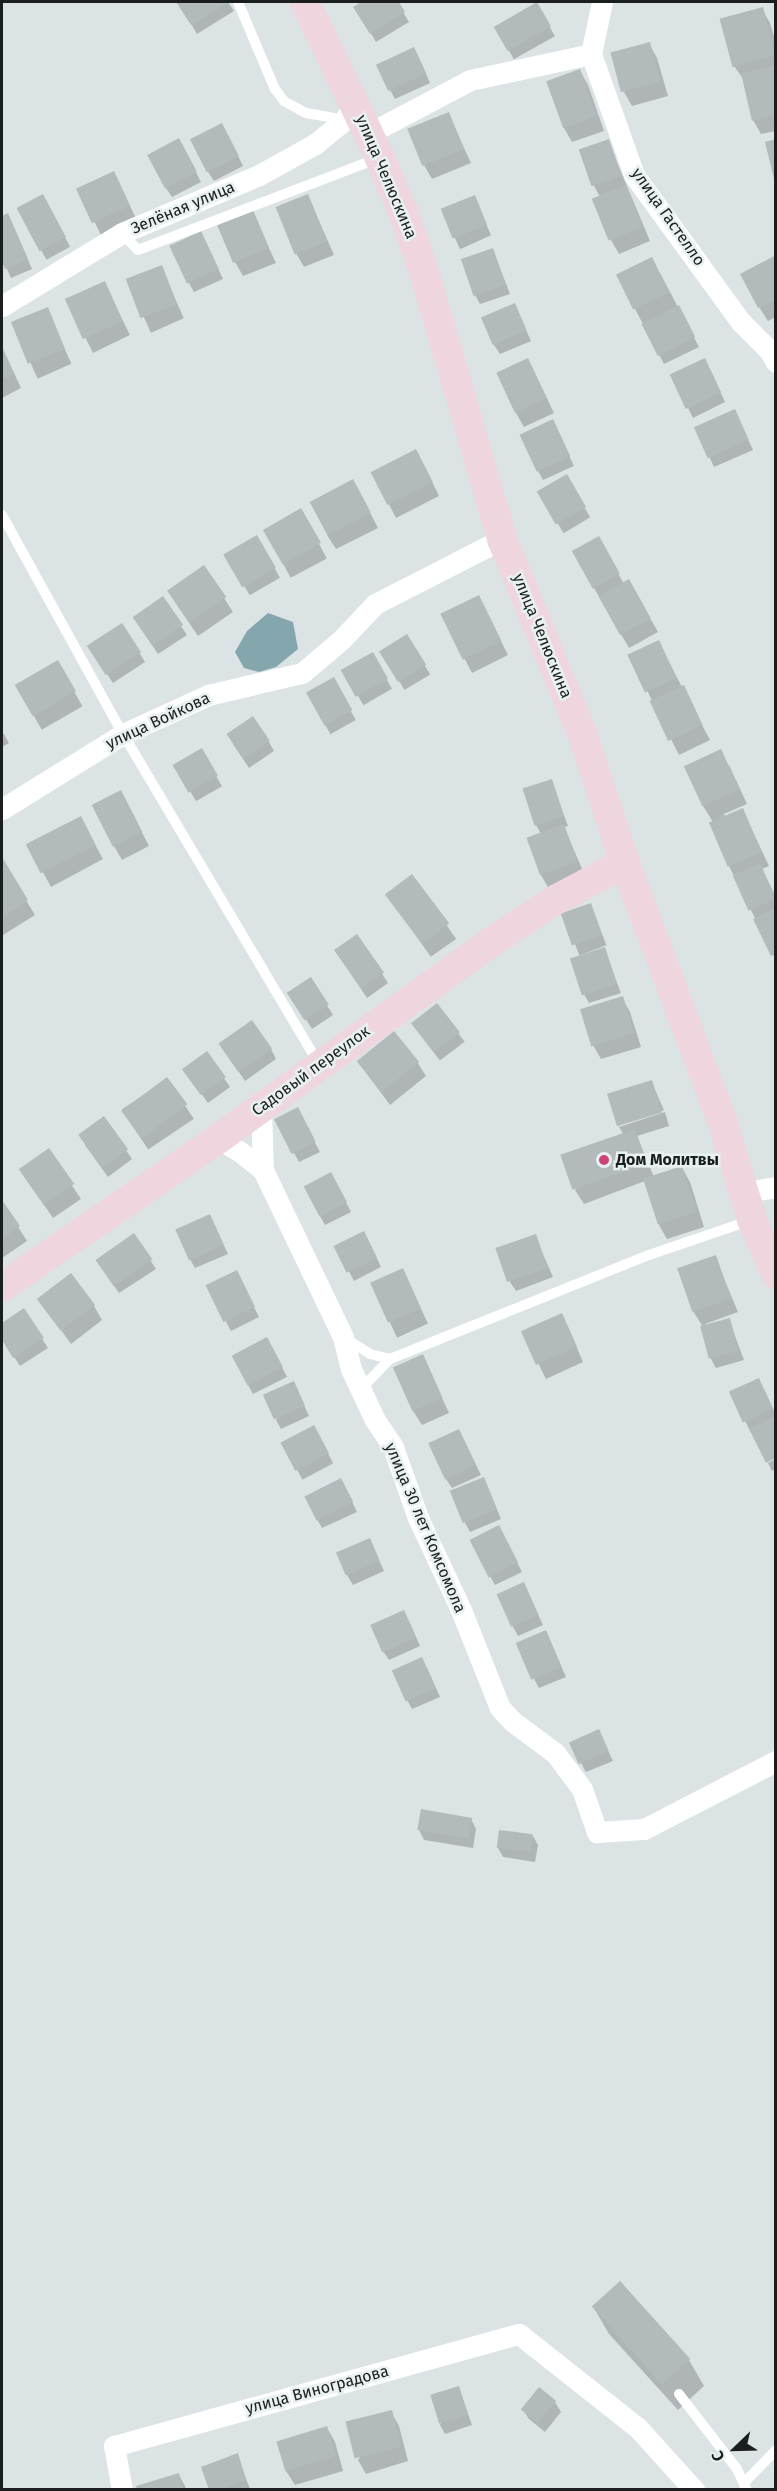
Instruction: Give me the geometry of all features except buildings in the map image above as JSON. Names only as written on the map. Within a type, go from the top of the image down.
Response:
[{"type":"street","name":"улица Челюскина","points":[[305,2],[425,275],[502,539],[583,736],[625,863],[724,1127],[748,1206],[776,1274]]},
{"type":"street","points":[[591,54],[602,2]]},
{"type":"street","name":"Зелёная улица","points":[[2,306],[122,233],[260,175],[315,144],[362,128],[470,80],[591,54]]},
{"type":"street","name":"улица Гастелло","points":[[591,54],[634,175],[740,321],[773,350]]},
{"type":"street","name":"улица Войкова","points":[[2,809],[123,734],[208,695],[302,674],[341,640],[375,604],[502,539]]},
{"type":"street","name":"Садовый переулок","points":[[2,1287],[218,1139],[488,944],[557,899],[625,863]]},
{"type":"street","name":"улица 30 лет Комсомола","points":[[261,1108],[263,1170],[343,1337],[351,1369],[375,1420],[393,1447],[418,1518],[461,1610],[500,1708],[512,1721],[555,1753],[582,1789],[597,1832],[644,1829],[776,1761]]},
{"type":"street","name":"улица 30 лет Комсомола","points":[[218,1139],[239,1151],[263,1170]]},
{"type":"street","points":[[748,1206],[776,1187]]},
{"type":"street","name":"улица Виноградова","points":[[123,2490],[114,2446],[519,2334],[638,2428],[693,2490]]},
{"type":"lane","points":[[238,2],[276,89],[284,101],[306,113],[362,128]]},
{"type":"lane","points":[[122,233],[138,250],[362,128]]},
{"type":"lane","points":[[2,515],[123,734],[320,1065]]},
{"type":"lane","points":[[361,1389],[390,1359],[648,1255],[748,1206]]},
{"type":"lane","points":[[343,1337],[370,1354],[390,1359]]},
{"type":"lane","points":[[679,2394],[738,2469],[746,2486],[776,2450]]},
{"type":"water","points":[[268,613],[293,622],[298,649],[276,667],[259,672],[244,668],[235,652],[247,631]]},
{"type":"place","name":"Дом Молитвы","points":[[604,1160]]}]
